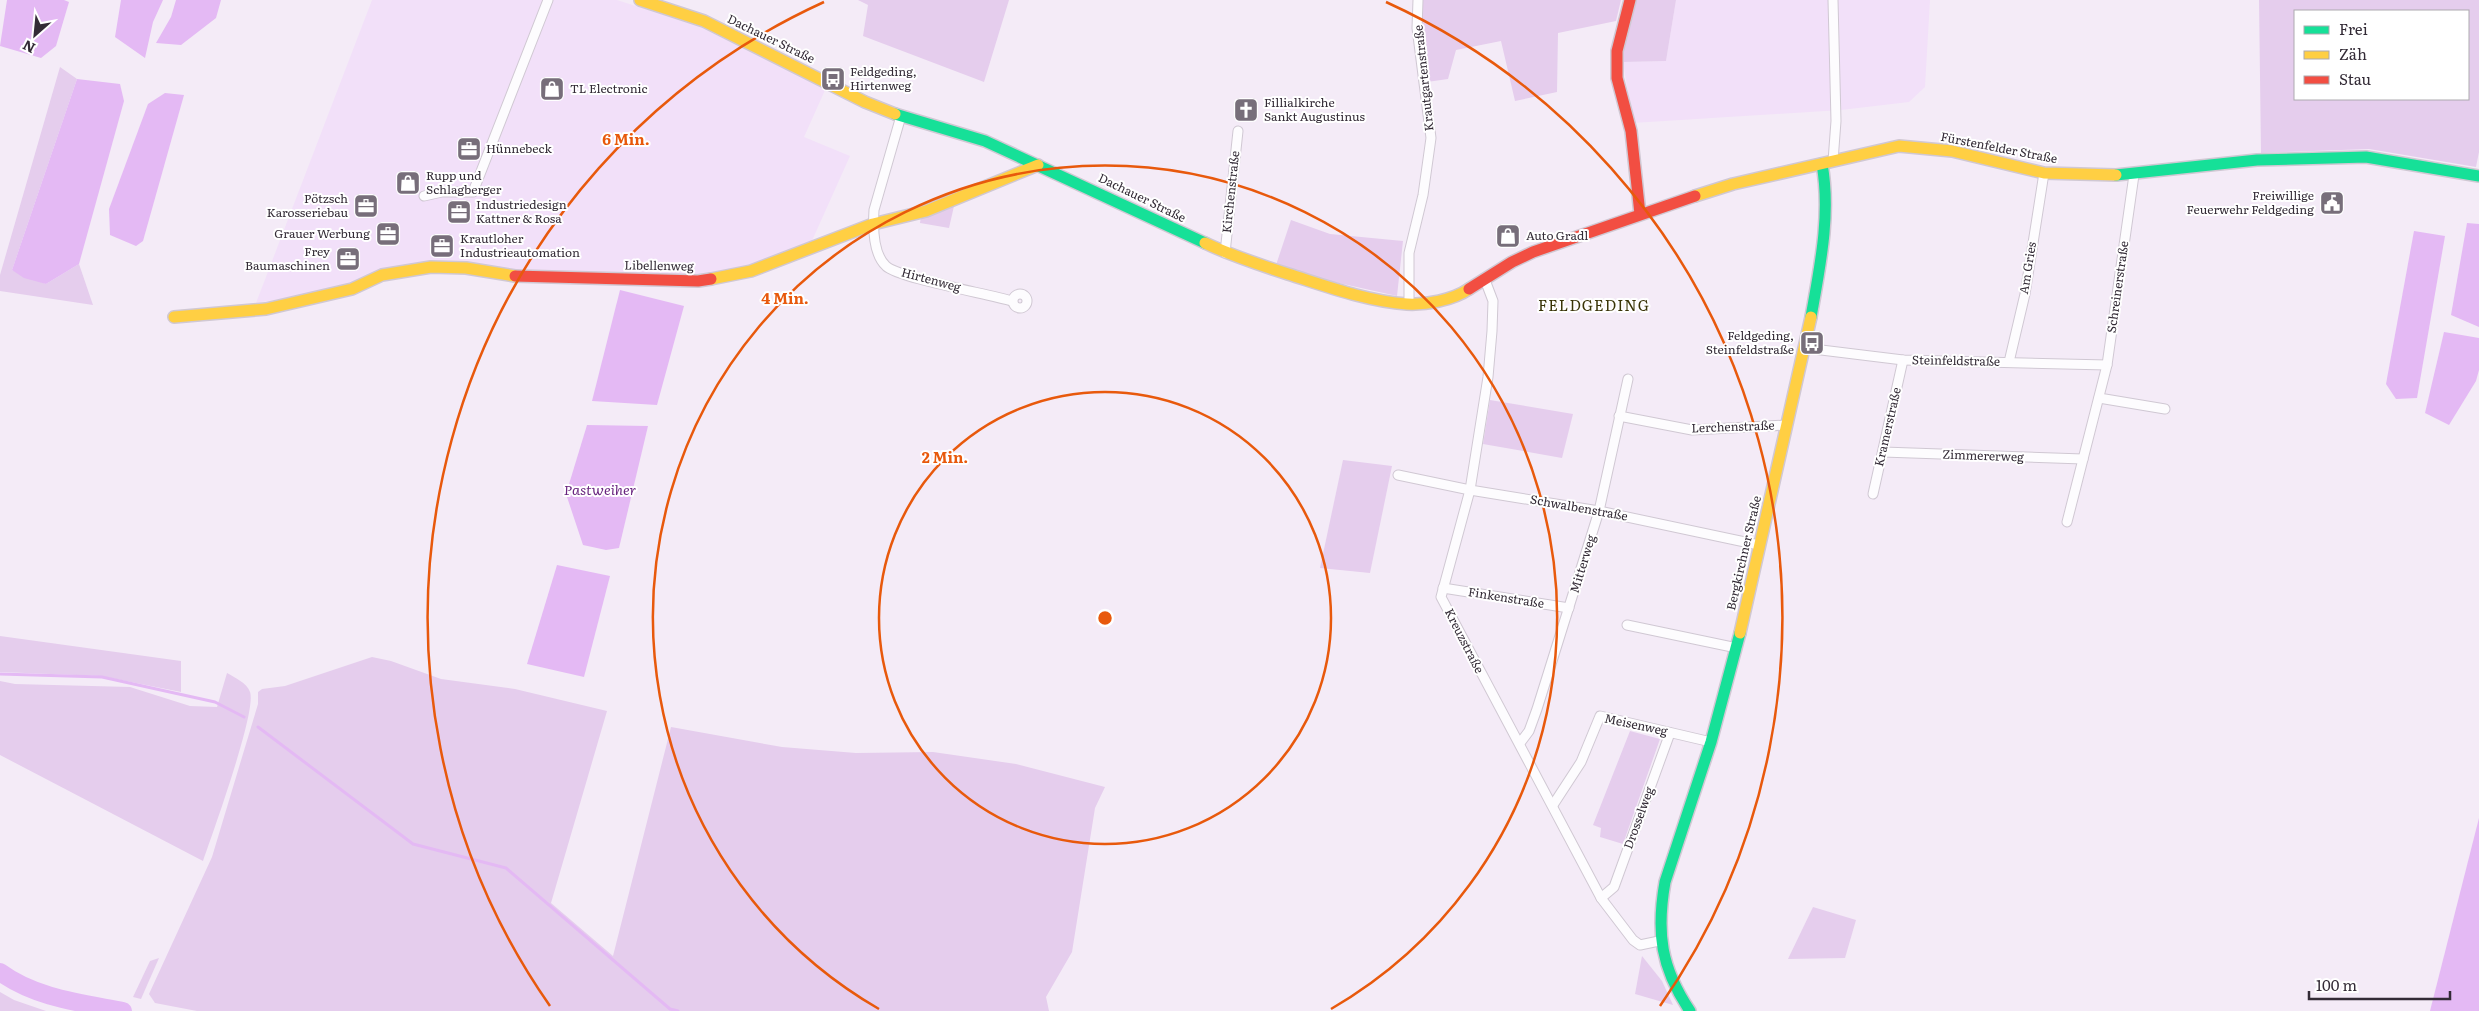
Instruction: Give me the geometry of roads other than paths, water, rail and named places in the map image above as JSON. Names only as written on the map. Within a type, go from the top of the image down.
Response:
[{"type":"street","points":[[424,196],[442,192],[473,192],[548,0]]},
{"type":"street","name":"Dachauer Straße","points":[[640,0],[704,21],[865,102],[901,116],[984,142],[1038,165],[1225,253],[1334,289],[1382,300],[1409,304],[1445,300],[1460,295],[1533,252],[1640,214]]},
{"type":"street","name":"Krautgartenstraße","points":[[1409,304],[1409,253],[1423,195],[1431,138],[1418,28],[1418,0]]},
{"type":"street","points":[[1630,0],[1618,51],[1617,78],[1631,131],[1640,214]]},
{"type":"street","points":[[1828,163],[1836,121],[1833,0]]},
{"type":"street","name":"Hirtenweg","points":[[901,116],[874,210],[873,224],[879,255],[886,266],[905,274],[1012,301]]},
{"type":"street","name":"Kirchenstraße","points":[[1225,253],[1238,131]]},
{"type":"street","name":"Fürstenfelder Straße","points":[[1640,214],[1733,184],[1899,146],[1952,151],[2044,173],[2094,176],[2134,175],[2257,160],[2366,157],[2479,176]]},
{"type":"street","name":"Bergkirchner Straße","points":[[1690,1011],[1678,994],[1668,972],[1659,941],[1659,921],[1665,882],[1711,742],[1737,648],[1805,348],[1822,256],[1828,163]]},
{"type":"street","name":"Libellenweg","points":[[174,317],[266,309],[352,289],[382,275],[430,267],[466,268],[505,276],[698,281],[751,271],[873,224],[926,211],[1038,165]]},
{"type":"street","name":"Am Gries","points":[[2009,362],[2024,294],[2044,173]]},
{"type":"street","name":"Schreinerstraße","points":[[2067,522],[2107,365],[2134,175]]},
{"type":"street","name":"Kreuzstraße","points":[[1485,280],[1492,301],[1492,331],[1470,490],[1441,597],[1495,702],[1520,742],[1602,898],[1633,940],[1640,945],[1659,941]]},
{"type":"street","name":"Steinfeldstraße","points":[[1805,348],[1873,358],[1903,360],[2107,365]]},
{"type":"street","name":"Kramerstraße","points":[[1873,494],[1903,360]]},
{"type":"street","name":"Mitterweg","points":[[1520,742],[1529,731],[1599,510],[1628,379]]},
{"type":"street","points":[[2099,398],[2165,409]]},
{"type":"street","name":"Lerchenstraße","points":[[1619,416],[1692,430],[1787,425]]},
{"type":"street","name":"Zimmererweg","points":[[1883,452],[2083,459]]},
{"type":"street","name":"Schwalbenstraße","points":[[1398,475],[1470,490],[1599,510],[1759,546]]},
{"type":"street","name":"Finkenstraße","points":[[1443,588],[1569,608]]},
{"type":"street","points":[[1627,625],[1737,648]]},
{"type":"street","name":"Meisenweg","points":[[1553,805],[1580,762],[1600,716],[1711,742]]},
{"type":"street","name":"Drosselweg","points":[[1602,898],[1614,887],[1670,733]]},
{"type":"water","points":[[7,0],[64,0],[69,2],[56,46],[41,58],[0,46]]},
{"type":"water","points":[[121,0],[163,0],[153,22],[145,58],[115,37]]},
{"type":"water","points":[[176,0],[221,0],[216,18],[181,45],[156,43],[171,17]]},
{"type":"water","points":[[77,79],[120,84],[124,101],[79,264],[46,284],[24,278],[12,270]]},
{"type":"water","points":[[165,93],[184,95],[143,241],[136,246],[110,235],[109,209],[148,104]]},
{"type":"water","points":[[2467,223],[2479,224],[2479,327],[2451,315]]},
{"type":"water","points":[[2414,231],[2445,236],[2417,398],[2396,399],[2386,384]]},
{"type":"water","points":[[620,290],[684,306],[657,405],[592,401]]},
{"type":"water","points":[[2444,332],[2479,338],[2479,370],[2476,381],[2449,425],[2425,413]]},
{"type":"water","name":"Pastweiher","points":[[587,425],[648,426],[619,548],[606,550],[583,545],[566,494]]},
{"type":"water","points":[[557,565],[610,576],[584,677],[527,664]]},
{"type":"water","points":[[2479,818],[2479,1011],[2430,1011]]},
{"type":"waterway","points":[[0,674],[102,677],[215,702],[244,717]]},
{"type":"waterway","points":[[258,727],[413,844],[506,868],[670,1009],[678,1011]]},
{"type":"waterway","points":[[0,972],[14,981],[43,994],[123,1011]]},
{"type":"place","name":"Feldgeding, Hirtenweg","points":[[833,79]]},
{"type":"place","name":"TL Electronic","points":[[552,89]]},
{"type":"place","name":"Fillialkirche Sankt Augustinus","points":[[1246,110]]},
{"type":"place","name":"Hünnebeck","points":[[469,149]]},
{"type":"place","name":"Rupp und Schlagberger","points":[[408,183]]},
{"type":"place","name":"Freiwillige Feuerwehr Feldgeding","points":[[2332,203]]},
{"type":"place","name":"Pötzsch Karosseriebau","points":[[366,206]]},
{"type":"place","name":"Industriedesign Kattner & Rosa","points":[[459,212]]},
{"type":"place","name":"Grauer Werbung","points":[[388,234]]},
{"type":"place","name":"Auto Gradl","points":[[1508,236]]},
{"type":"place","name":"Krautloher Industrieautomation","points":[[442,246]]},
{"type":"place","name":"Frey Baumaschinen","points":[[348,259]]},
{"type":"place","name":"Feldgeding, Steinfeldstraße","points":[[1812,343]]},
{"type":"district","name":"FELDGEDING","points":[[1594,306]]}]
